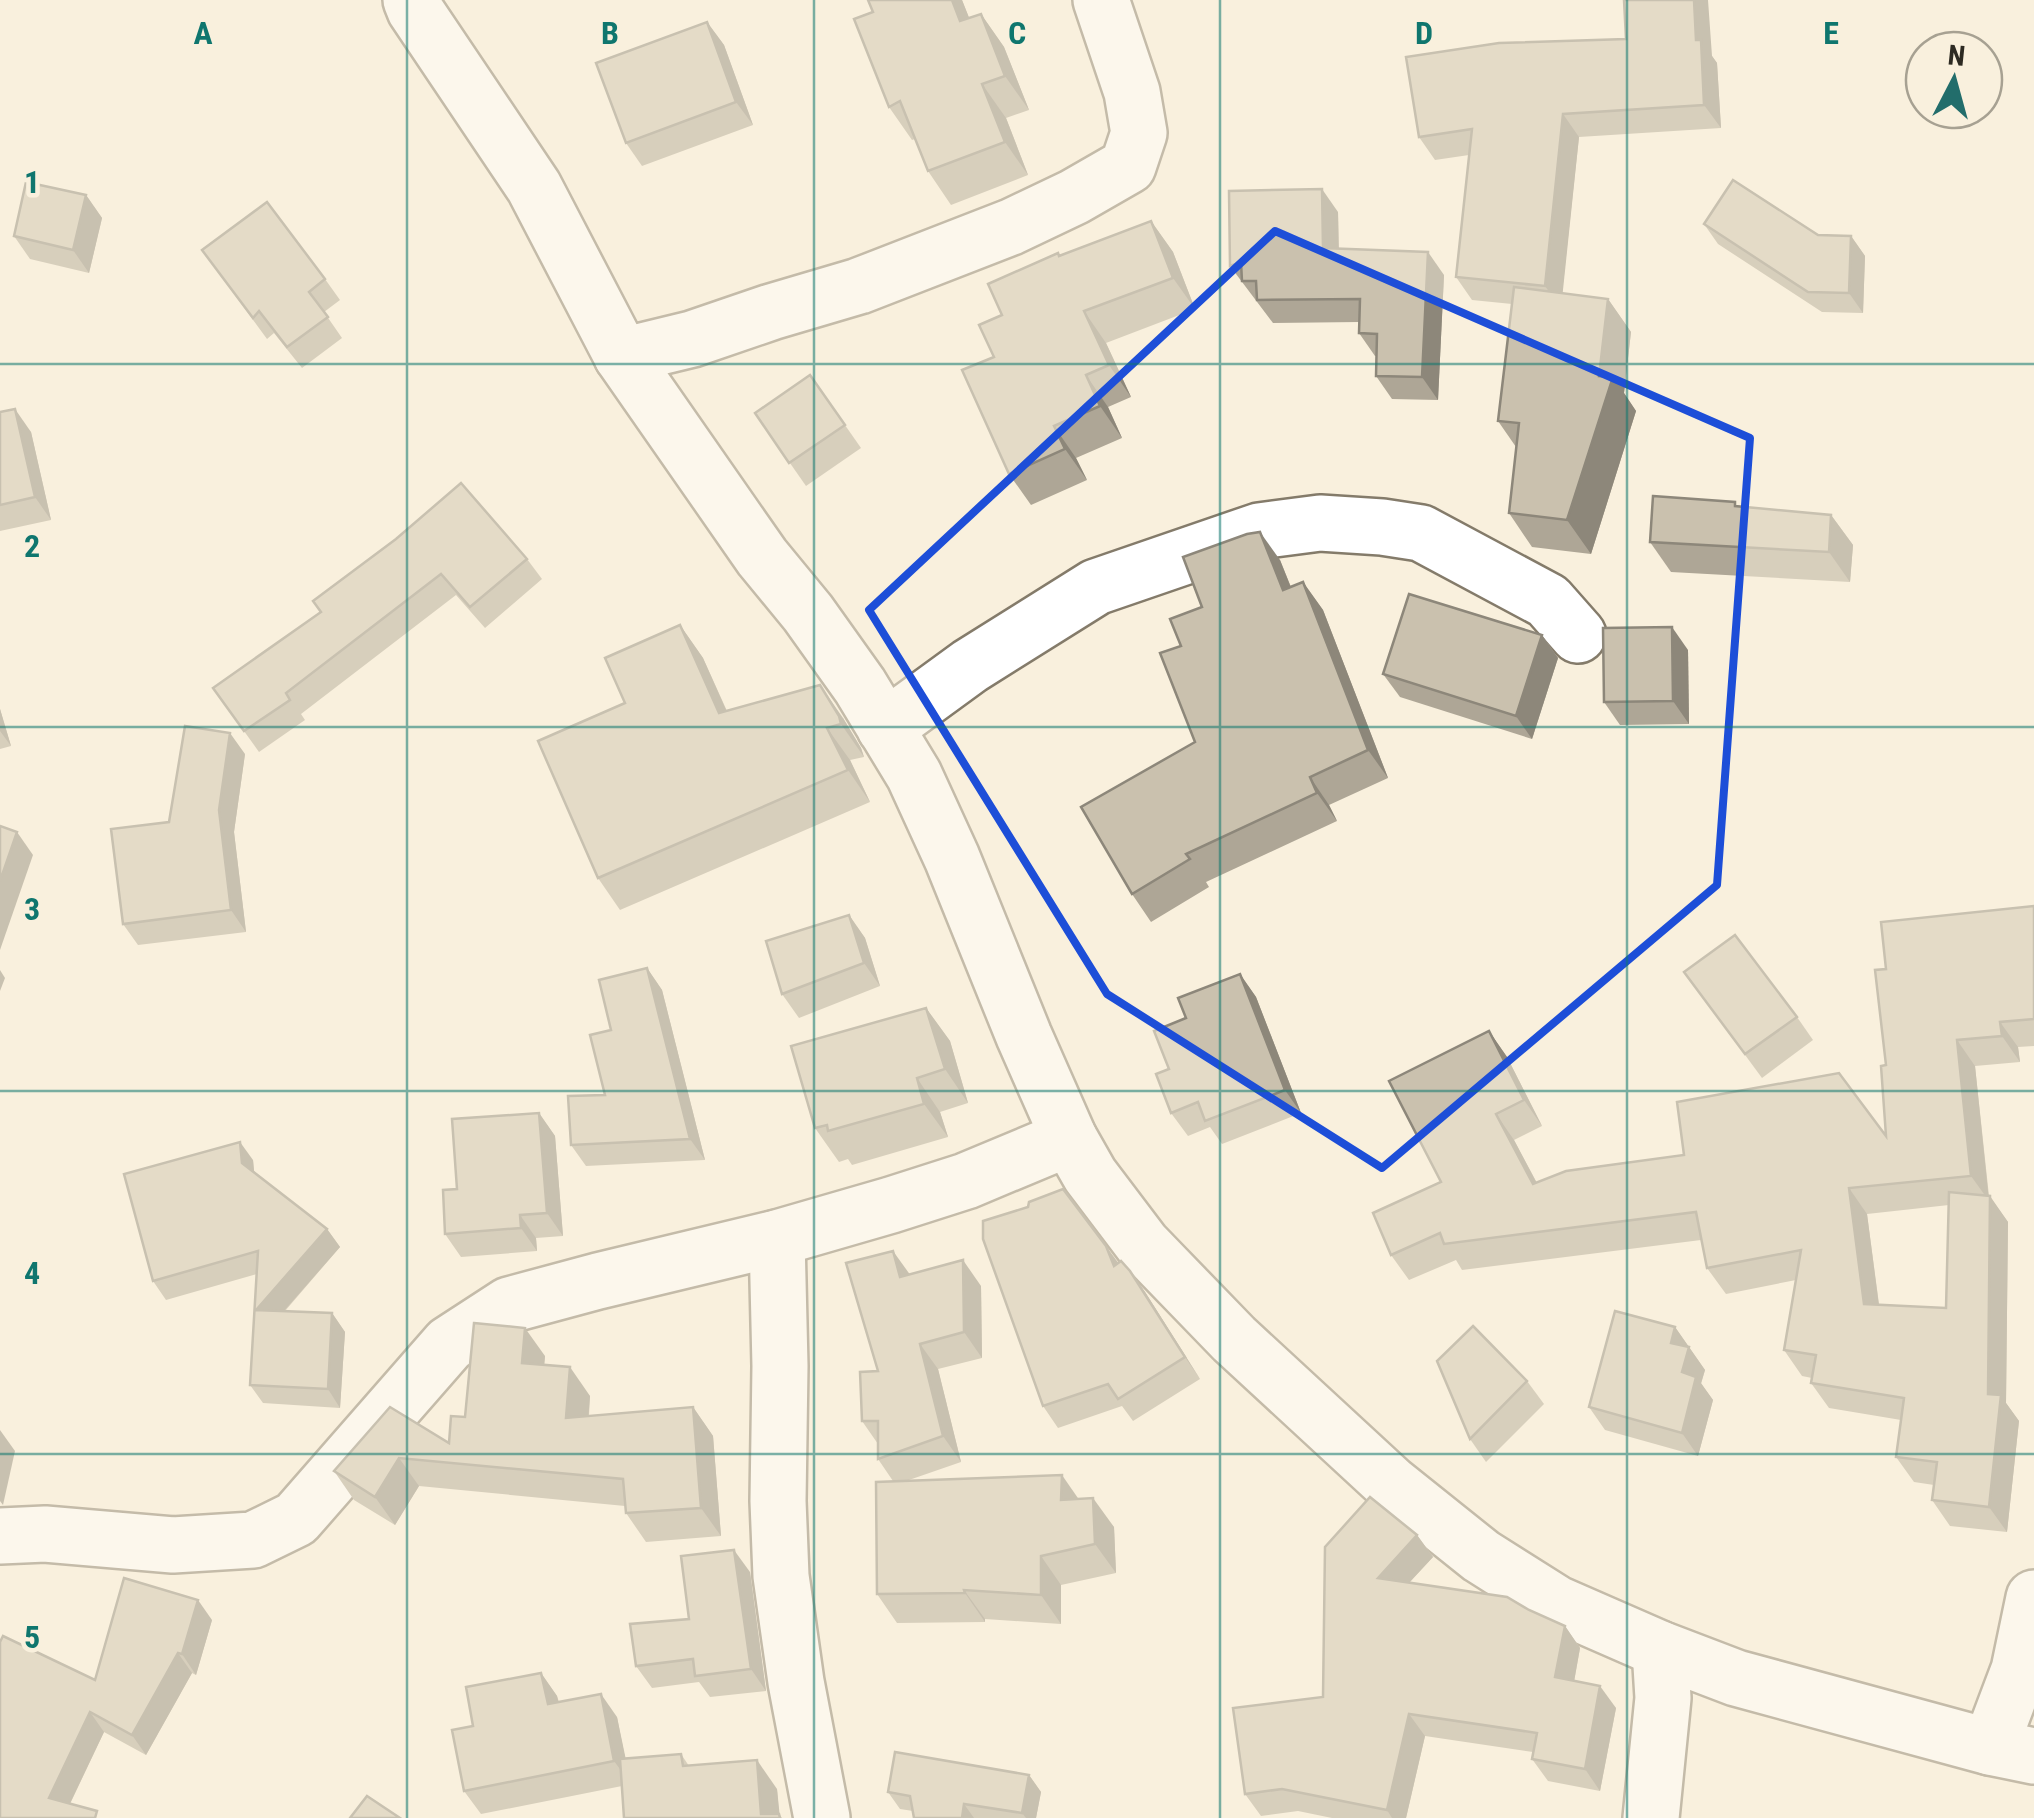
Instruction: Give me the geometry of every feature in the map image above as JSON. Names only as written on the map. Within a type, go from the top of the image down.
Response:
[{"type":"street","points":[[411,0],[534,187],[622,356],[762,557],[860,686],[914,775],[1024,1036],[1069,1138],[1090,1174],[1143,1245],[1234,1339],[1391,1484],[1481,1556],[1556,1604],[1736,1678],[2012,1751],[2020,1670],[2034,1598]]},
{"type":"street","points":[[622,356],[692,339],[921,263],[1011,227],[1128,166],[1139,133],[1132,92],[1100,0]]},
{"type":"street","points":[[886,728],[970,666],[1096,586],[1259,530],[1320,523],[1382,526],[1421,533],[1548,601],[1578,636]]},
{"type":"street","points":[[0,1536],[44,1534],[173,1545],[253,1540],[296,1519],[449,1344],[509,1305],[778,1238],[966,1181],[1069,1138]]},
{"type":"street","points":[[778,1238],[781,1576],[822,1818]]},
{"type":"street","points":[[1651,1818],[1662,1715],[1660,1649]]},
{"type":"highlighted area","points":[[1275,231],[1750,438],[1717,885],[1382,1168],[1107,994],[869,610]]},
{"type":"building","points":[[868,0],[952,0],[960,21],[981,14],[1005,76],[982,84],[1005,142],[928,171],[900,101],[889,107],[854,19],[873,12]]},
{"type":"building","points":[[1624,0],[1694,0],[1696,40],[1701,40],[1704,105],[1563,114],[1545,286],[1456,277],[1472,129],[1419,137],[1406,57],[1499,43],[1626,39]]},
{"type":"building","points":[[707,22],[736,102],[626,143],[596,63]]},
{"type":"building","points":[[1733,180],[1818,235],[1851,236],[1849,293],[1808,292],[1704,224]]},
{"type":"building","points":[[26,182],[86,195],[73,250],[14,236]]},
{"type":"building","points":[[1322,189],[1323,248],[1428,252],[1422,377],[1376,376],[1377,334],[1359,333],[1360,299],[1257,300],[1256,281],[1242,281],[1241,262],[1230,266],[1229,191]]},
{"type":"building","points":[[267,202],[325,279],[309,292],[328,317],[287,347],[259,311],[253,318],[202,250]]},
{"type":"building","points":[[1151,221],[1173,278],[1084,311],[1109,365],[1086,375],[1100,406],[1054,426],[1065,449],[1009,474],[962,370],[994,357],[979,325],[1002,315],[988,284],[1058,253],[1059,256]]},
{"type":"building","points":[[1514,287],[1608,299],[1599,376],[1613,377],[1567,520],[1509,513],[1519,423],[1498,421]]},
{"type":"building","points":[[810,375],[845,425],[789,463],[755,413]]},
{"type":"building","points":[[15,409],[35,497],[0,505],[0,412]]},
{"type":"building","points":[[461,483],[527,559],[470,607],[441,574],[286,693],[290,700],[244,731],[213,688],[321,612],[313,601],[396,539]]},
{"type":"building","points":[[1653,496],[1831,515],[1829,552],[1650,542]]},
{"type":"building","points":[[1260,532],[1283,590],[1303,582],[1368,750],[1310,777],[1317,793],[1186,854],[1190,859],[1132,894],[1081,807],[1195,742],[1160,653],[1181,646],[1170,619],[1202,607],[1183,557]]},
{"type":"building","points":[[1409,594],[1542,635],[1516,716],[1383,674]]},
{"type":"building","points":[[680,625],[719,713],[820,685],[839,716],[841,724],[827,728],[848,770],[598,878],[538,741],[625,703],[605,658]]},
{"type":"building","points":[[1672,627],[1673,701],[1604,702],[1603,628]]},
{"type":"building","points":[[185,726],[230,733],[219,810],[231,910],[123,924],[111,829],[169,822]]},
{"type":"building","points":[[0,826],[17,832],[0,881]]},
{"type":"building","points":[[2034,906],[2034,1019],[2000,1022],[2002,1036],[1957,1040],[1971,1176],[1849,1188],[1864,1304],[1946,1308],[1949,1192],[1990,1196],[1988,1394],[2001,1395],[1989,1507],[1932,1500],[1937,1462],[1896,1457],[1904,1398],[1811,1383],[1816,1355],[1784,1350],[1801,1250],[1707,1268],[1696,1212],[1444,1244],[1440,1233],[1391,1255],[1373,1213],[1441,1182],[1389,1081],[1489,1031],[1524,1100],[1496,1114],[1533,1184],[1566,1171],[1684,1155],[1677,1102],[1839,1073],[1886,1136],[1881,1066],[1886,1065],[1875,970],[1886,969],[1881,922]]},
{"type":"building","points":[[849,915],[864,963],[782,994],[766,941]]},
{"type":"building","points":[[1735,935],[1797,1017],[1745,1054],[1684,972]]},
{"type":"building","points":[[647,968],[690,1139],[571,1145],[568,1096],[605,1095],[590,1035],[611,1030],[599,980]]},
{"type":"building","points":[[1240,974],[1285,1090],[1205,1121],[1198,1102],[1171,1113],[1156,1074],[1169,1069],[1154,1031],[1186,1018],[1178,998]]},
{"type":"building","points":[[926,1008],[945,1069],[917,1078],[924,1104],[828,1131],[827,1125],[815,1128],[791,1046]]},
{"type":"building","points":[[539,1113],[547,1213],[520,1215],[521,1228],[445,1234],[443,1190],[457,1189],[452,1119]]},
{"type":"building","points":[[240,1142],[242,1163],[327,1229],[256,1310],[332,1313],[328,1389],[250,1385],[258,1251],[153,1281],[124,1174]]},
{"type":"building","points":[[1063,1189],[1106,1246],[1114,1266],[1121,1261],[1130,1271],[1185,1357],[1118,1399],[1108,1384],[1043,1406],[983,1239],[983,1221],[1028,1207],[1029,1202]]},
{"type":"building","points":[[893,1251],[900,1277],[963,1260],[964,1332],[920,1344],[943,1436],[878,1459],[878,1421],[862,1421],[860,1372],[878,1371],[846,1263]]},
{"type":"building","points":[[1615,1311],[1675,1327],[1671,1343],[1689,1347],[1682,1372],[1696,1377],[1682,1433],[1589,1407]]},
{"type":"building","points":[[474,1323],[525,1328],[522,1363],[570,1367],[566,1418],[693,1407],[701,1508],[626,1513],[623,1479],[399,1458],[375,1497],[334,1471],[390,1407],[449,1443],[451,1416],[465,1417]]},
{"type":"building","points":[[1473,1326],[1527,1381],[1470,1439],[1437,1361]]},
{"type":"building","points":[[1062,1475],[1061,1500],[1093,1498],[1095,1544],[1041,1556],[1041,1595],[964,1590],[965,1593],[877,1594],[876,1482]]},
{"type":"building","points":[[1370,1497],[1417,1535],[1378,1578],[1507,1597],[1565,1626],[1555,1677],[1600,1686],[1585,1769],[1532,1759],[1537,1733],[1409,1714],[1387,1810],[1282,1789],[1245,1794],[1233,1708],[1323,1697],[1325,1547]]},
{"type":"building","points":[[734,1550],[751,1669],[695,1676],[693,1659],[636,1666],[630,1624],[689,1619],[681,1556]]},
{"type":"building","points":[[124,1578],[198,1600],[182,1654],[178,1653],[132,1735],[90,1712],[49,1798],[97,1811],[95,1818],[0,1818],[3,1636],[95,1680]]},
{"type":"building","points":[[541,1673],[548,1704],[601,1694],[614,1761],[464,1791],[452,1730],[473,1726],[466,1687]]},
{"type":"building","points":[[895,1752],[1029,1775],[1022,1813],[964,1804],[962,1818],[914,1818],[910,1796],[888,1792]]},
{"type":"building","points":[[681,1754],[683,1766],[757,1760],[761,1814],[779,1814],[780,1818],[624,1818],[620,1759]]},
{"type":"building","points":[[367,1796],[400,1818],[350,1818]]}]
